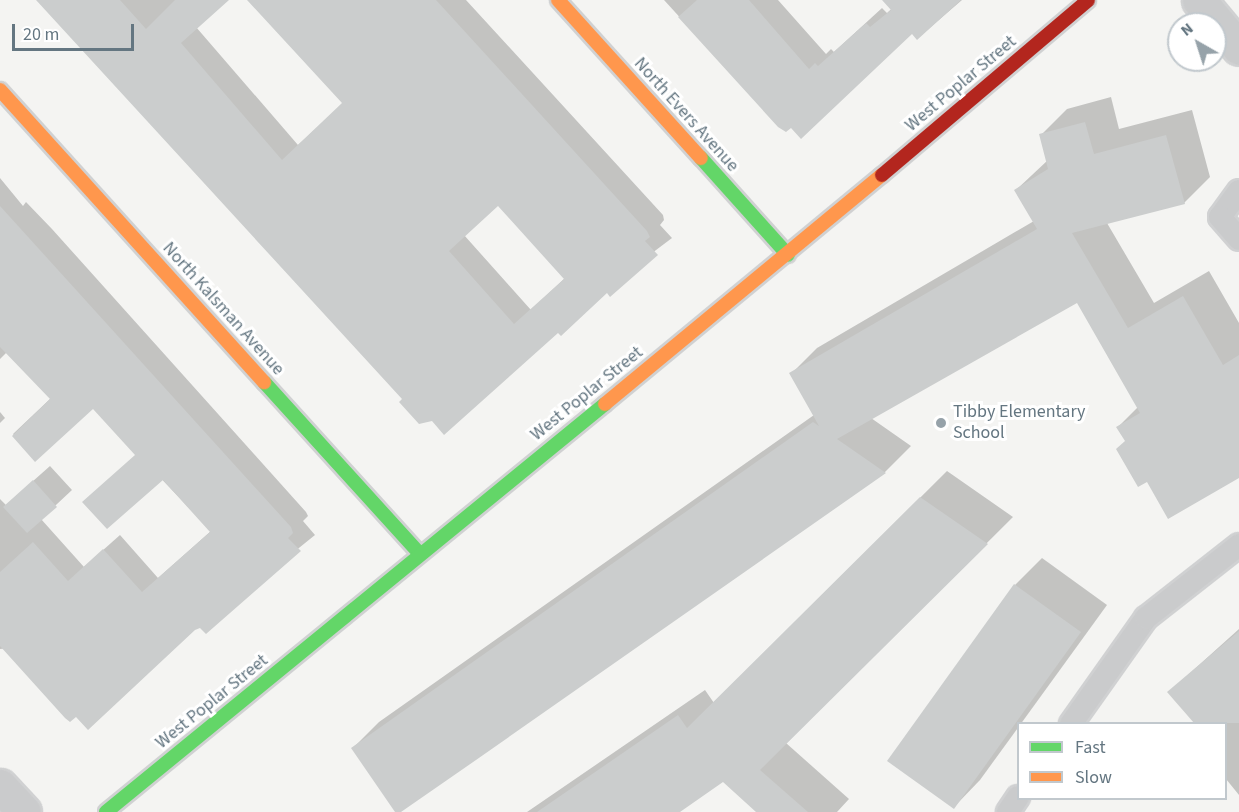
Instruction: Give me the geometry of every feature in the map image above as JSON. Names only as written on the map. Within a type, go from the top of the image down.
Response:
[{"type":"street","name":"North Evers Avenue","points":[[558,0],[788,255]]},
{"type":"street","name":"West Poplar Street","points":[[106,812],[418,553],[788,255],[1088,0]]},
{"type":"street","points":[[1199,0],[1239,48]]},
{"type":"street","name":"North Kalsman Avenue","points":[[0,90],[418,553]]},
{"type":"street","points":[[0,786],[24,812]]},
{"type":"lane","points":[[1239,191],[1220,217],[1239,239]]},
{"type":"lane","points":[[1072,722],[1146,618],[1239,545]]},
{"type":"lane","points":[[1008,812],[1017,798]]},
{"type":"building","points":[[36,0],[120,0],[146,29],[175,0],[229,0],[181,43],[282,160],[342,103],[247,0],[436,0],[647,231],[650,237],[645,241],[658,255],[610,297],[607,293],[561,336],[558,333],[444,435],[432,421],[419,424],[399,402],[402,399]],"holes":[[[498,206],[564,279],[514,324],[449,251]]]},
{"type":"building","points":[[697,0],[749,0],[809,69],[815,63],[818,66],[866,23],[870,27],[891,10],[882,0],[961,0],[917,40],[912,34],[801,139],[791,128],[786,132],[778,127],[678,17]]},
{"type":"building","points":[[1085,122],[1094,154],[1166,135],[1185,204],[1072,233],[1128,328],[1183,296],[1223,365],[1239,355],[1239,478],[1168,519],[1147,482],[1138,487],[1116,449],[1125,441],[1116,427],[1140,413],[1077,303],[837,439],[886,473],[401,812],[395,812],[351,748],[813,422],[819,426],[789,373],[1037,229],[1014,190],[1048,169],[1039,134]]},
{"type":"building","points":[[0,206],[291,527],[293,533],[288,538],[301,551],[206,634],[200,628],[195,630],[88,730],[76,717],[70,722],[65,718],[0,646],[0,572],[33,542],[68,581],[103,549],[142,592],[210,532],[163,480],[107,529],[82,502],[135,455],[93,409],[35,462],[12,436],[50,399],[0,347]]},
{"type":"building","points":[[33,480],[57,507],[27,533],[3,507]]},
{"type":"building","points":[[920,497],[988,544],[760,770],[808,812],[756,812],[723,782],[680,812],[537,812],[678,715],[687,728]]},
{"type":"building","points":[[1014,584],[1081,632],[954,809],[887,761]]},
{"type":"building","points":[[1239,631],[1239,723],[1193,722],[1167,692]]},
{"type":"traffic: fast","points":[[701,158],[788,255]]},
{"type":"traffic: fast","points":[[264,382],[419,553]]},
{"type":"traffic: fast","points":[[106,812],[605,404]]},
{"type":"traffic: slow","points":[[558,0],[701,158]]},
{"type":"traffic: slow","points":[[0,90],[264,382]]},
{"type":"traffic: slow","points":[[605,404],[882,175]]},
{"type":"traffic: jam","points":[[882,175],[1088,0]]},
{"type":"place","name":"Tibby Elementary School","points":[[941,423]]}]
